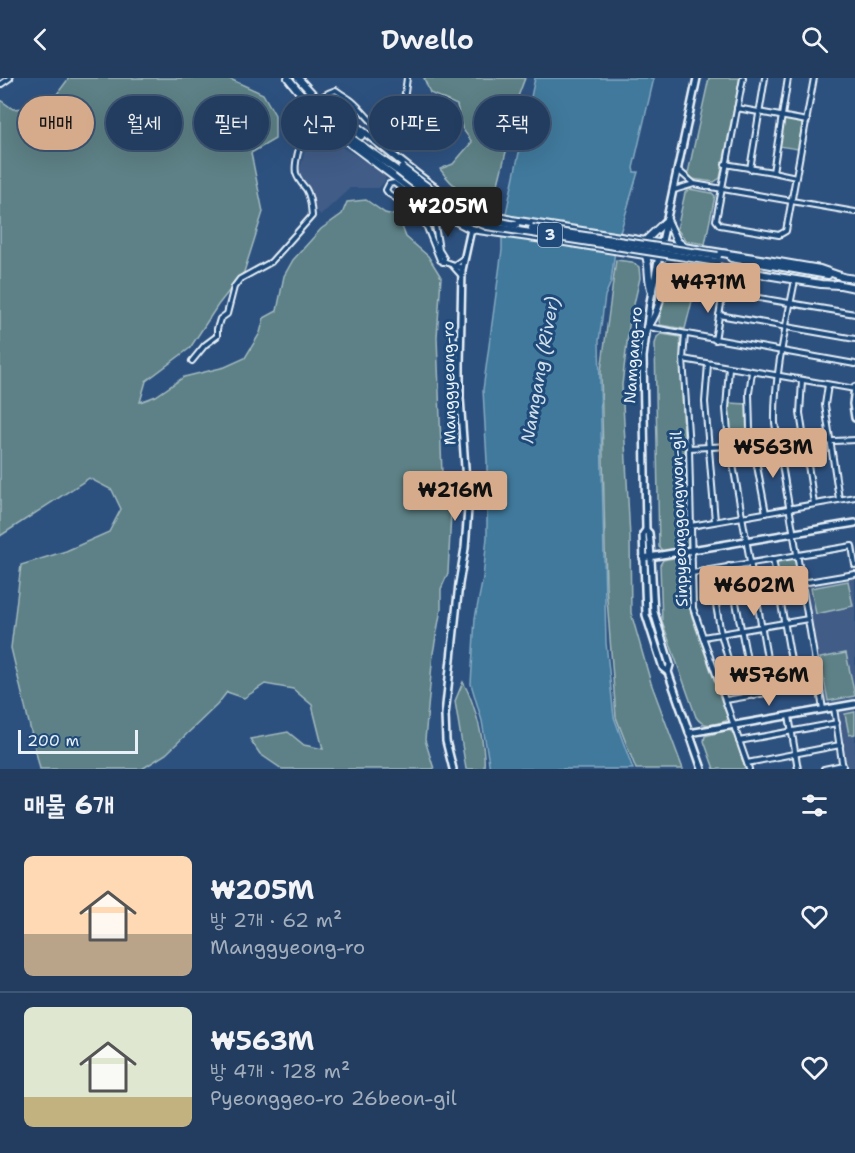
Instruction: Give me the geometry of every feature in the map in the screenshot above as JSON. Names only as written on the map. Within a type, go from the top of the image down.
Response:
[{"type":"main road","name":"3","points":[[288,78],[303,96]]},
{"type":"main road","name":"3","points":[[298,78],[314,96]]},
{"type":"main road","points":[[357,127],[447,197],[495,217],[820,269],[843,277]]},
{"type":"main road","name":"3","points":[[357,133],[400,170]]},
{"type":"main road","name":"3","points":[[357,143],[448,202],[471,214],[495,222],[717,259],[855,279]]},
{"type":"main road","points":[[357,149],[448,217],[471,229],[795,280],[842,285]]},
{"type":"main road","points":[[471,229],[479,212]]},
{"type":"main road","points":[[645,241],[656,233],[667,220],[677,241],[686,248]]},
{"type":"main road","points":[[646,256],[649,265],[647,279],[652,292]]},
{"type":"main road","name":"3","points":[[717,259],[855,289]]},
{"type":"main road","points":[[647,327],[654,320],[668,264],[674,261]]},
{"type":"street","points":[[0,85],[10,78]]},
{"type":"street","points":[[357,105],[377,127],[389,135],[398,135],[407,78]]},
{"type":"street","name":"Namgang-ro","points":[[668,672],[670,665],[654,612],[650,542],[649,533],[646,530],[642,380],[652,292],[698,78]]},
{"type":"street","points":[[743,78],[715,217],[717,224],[779,235],[786,231],[814,78]]},
{"type":"street","points":[[750,169],[765,78]]},
{"type":"street","points":[[773,172],[788,78]]},
{"type":"street","points":[[323,96],[336,90],[346,96]]},
{"type":"street","points":[[737,108],[807,121]]},
{"type":"street","points":[[192,361],[205,345],[217,336],[220,319],[227,314],[234,287],[240,279],[271,262],[312,216],[307,190],[300,183],[296,173],[295,161],[299,150]]},
{"type":"street","points":[[725,164],[796,177]]},
{"type":"street","points":[[678,170],[694,184]]},
{"type":"street","points":[[443,262],[434,213],[394,183],[389,184],[386,190],[389,194],[422,215],[440,260],[443,262],[453,266],[462,268]]},
{"type":"street","points":[[674,190],[694,184],[855,212]]},
{"type":"street","name":"Manggyeong-ro","points":[[453,769],[446,741],[445,714],[468,508],[460,398],[462,268],[471,229]]},
{"type":"street","points":[[453,266],[464,257]]},
{"type":"street","points":[[453,266],[462,275]]},
{"type":"street","points":[[795,280],[774,401],[778,445],[823,710]]},
{"type":"street","points":[[715,340],[723,292],[855,314]]},
{"type":"street","points":[[719,315],[855,339]]},
{"type":"street","points":[[647,327],[855,364]]},
{"type":"street","name":"Sinpyeonggongwon-gil","points":[[685,334],[683,359],[689,448],[693,608],[749,769]]},
{"type":"street","points":[[683,359],[802,381],[855,388],[855,418]]},
{"type":"street","points":[[708,364],[705,402],[715,521]]},
{"type":"street","points":[[729,368],[726,409],[729,447],[773,692]]},
{"type":"street","points":[[752,372],[749,411],[753,446],[766,513]]},
{"type":"street","points":[[802,381],[800,413],[814,504]]},
{"type":"street","points":[[828,385],[825,405],[839,500]]},
{"type":"street","points":[[689,448],[855,440]]},
{"type":"street","points":[[691,525],[855,497]]},
{"type":"street","points":[[643,558],[855,523]]},
{"type":"street","name":"Namgang-ro","points":[[646,530],[643,534],[646,615],[663,668],[668,672],[702,769]]},
{"type":"street","points":[[650,542],[658,552],[665,555]]},
{"type":"street","points":[[692,573],[852,546],[855,565]]},
{"type":"street","points":[[652,572],[665,555]]},
{"type":"street","points":[[773,559],[796,688]]},
{"type":"street","points":[[729,566],[754,696]]},
{"type":"street","points":[[710,570],[721,633],[732,673],[750,670]]},
{"type":"street","points":[[802,583],[855,574]]},
{"type":"street","points":[[703,637],[808,620]]},
{"type":"street","points":[[726,700],[818,684]]},
{"type":"street","points":[[689,734],[734,724],[855,704]]},
{"type":"street","points":[[824,769],[843,767],[834,708]]},
{"type":"street","points":[[789,716],[798,769]]},
{"type":"street","points":[[739,741],[837,723]]},
{"type":"street","points":[[747,763],[840,745]]},
{"type":"shaded area","points":[[305,150],[346,150],[385,173],[385,181],[379,188],[350,188],[321,215],[315,209],[299,173]]},
{"type":"shaded area","points":[[855,576],[855,698],[829,704],[825,700],[806,590],[809,584]]},
{"type":"shaded area","points":[[855,706],[855,769],[845,769],[837,714],[841,708]]},
{"type":"green space","points":[[69,78],[228,78],[264,96],[194,96],[194,150],[256,150],[251,153],[263,212],[244,272],[218,305],[190,348],[146,381],[140,402],[156,396],[184,377],[225,367],[245,358],[260,333],[264,318],[277,311],[284,276],[293,260],[321,229],[342,214],[347,202],[366,200],[385,213],[398,216],[406,237],[428,256],[441,277],[437,337],[442,474],[452,492],[448,573],[441,589],[441,609],[433,653],[425,740],[434,769],[282,769],[260,754],[250,739],[288,732],[304,745],[323,749],[312,705],[293,689],[265,684],[244,698],[227,692],[217,705],[166,754],[142,769],[40,769],[11,648],[21,565],[66,551],[109,532],[121,509],[112,490],[89,478],[0,536],[0,100],[13,109],[18,109],[18,150],[94,150],[94,96],[56,96]]},
{"type":"green space","points":[[424,78],[525,78],[518,96],[474,96],[474,150],[506,150],[497,194],[488,203],[461,190],[450,182],[440,169],[453,164],[472,142],[462,128],[462,96],[437,96],[430,93]]},
{"type":"green space","points":[[709,78],[740,78],[720,178],[714,182],[692,179],[688,173]]},
{"type":"green space","points":[[269,104],[275,115],[275,139],[269,142]]},
{"type":"green space","points":[[786,119],[801,121],[798,149],[778,146],[783,122]]},
{"type":"green space","points":[[689,189],[712,193],[715,196],[705,244],[686,241],[677,229],[685,193]]},
{"type":"green space","points":[[616,260],[632,262],[639,267],[640,278],[629,326],[622,385],[630,538],[631,613],[651,683],[683,769],[636,769],[616,717],[606,586],[601,371]]},
{"type":"green space","points":[[676,265],[700,269],[685,329],[660,325],[659,321],[668,274]]},
{"type":"green space","points":[[661,334],[680,337],[688,545],[686,550],[664,552],[659,547],[655,344],[657,337]]},
{"type":"green space","points":[[729,403],[747,404],[748,443],[732,444],[731,442]]},
{"type":"green space","points":[[683,556],[688,558],[689,600],[692,617],[728,719],[713,724],[702,723],[696,717],[662,621],[660,565],[663,560]]},
{"type":"green space","points":[[792,558],[795,561],[801,594],[782,598],[776,564],[778,561]]},
{"type":"green space","points":[[848,581],[853,606],[816,614],[811,588]]},
{"type":"green space","points":[[846,653],[855,696],[828,701],[820,658]]},
{"type":"green space","points":[[463,682],[479,724],[484,769],[466,769],[455,701]]},
{"type":"green space","points":[[855,712],[855,734],[849,735],[845,714]]},
{"type":"green space","points":[[729,730],[733,733],[746,769],[714,769],[704,741],[705,736]]},
{"type":"water","name":"Namgang (River)","points":[[535,78],[654,78],[633,168],[634,172],[638,172],[615,250],[611,282],[605,296],[599,341],[606,643],[614,717],[633,769],[490,769],[482,721],[471,684],[475,618],[483,578],[487,537],[487,461],[483,390],[502,250],[502,232],[520,150],[550,150],[550,96],[531,96]]}]
